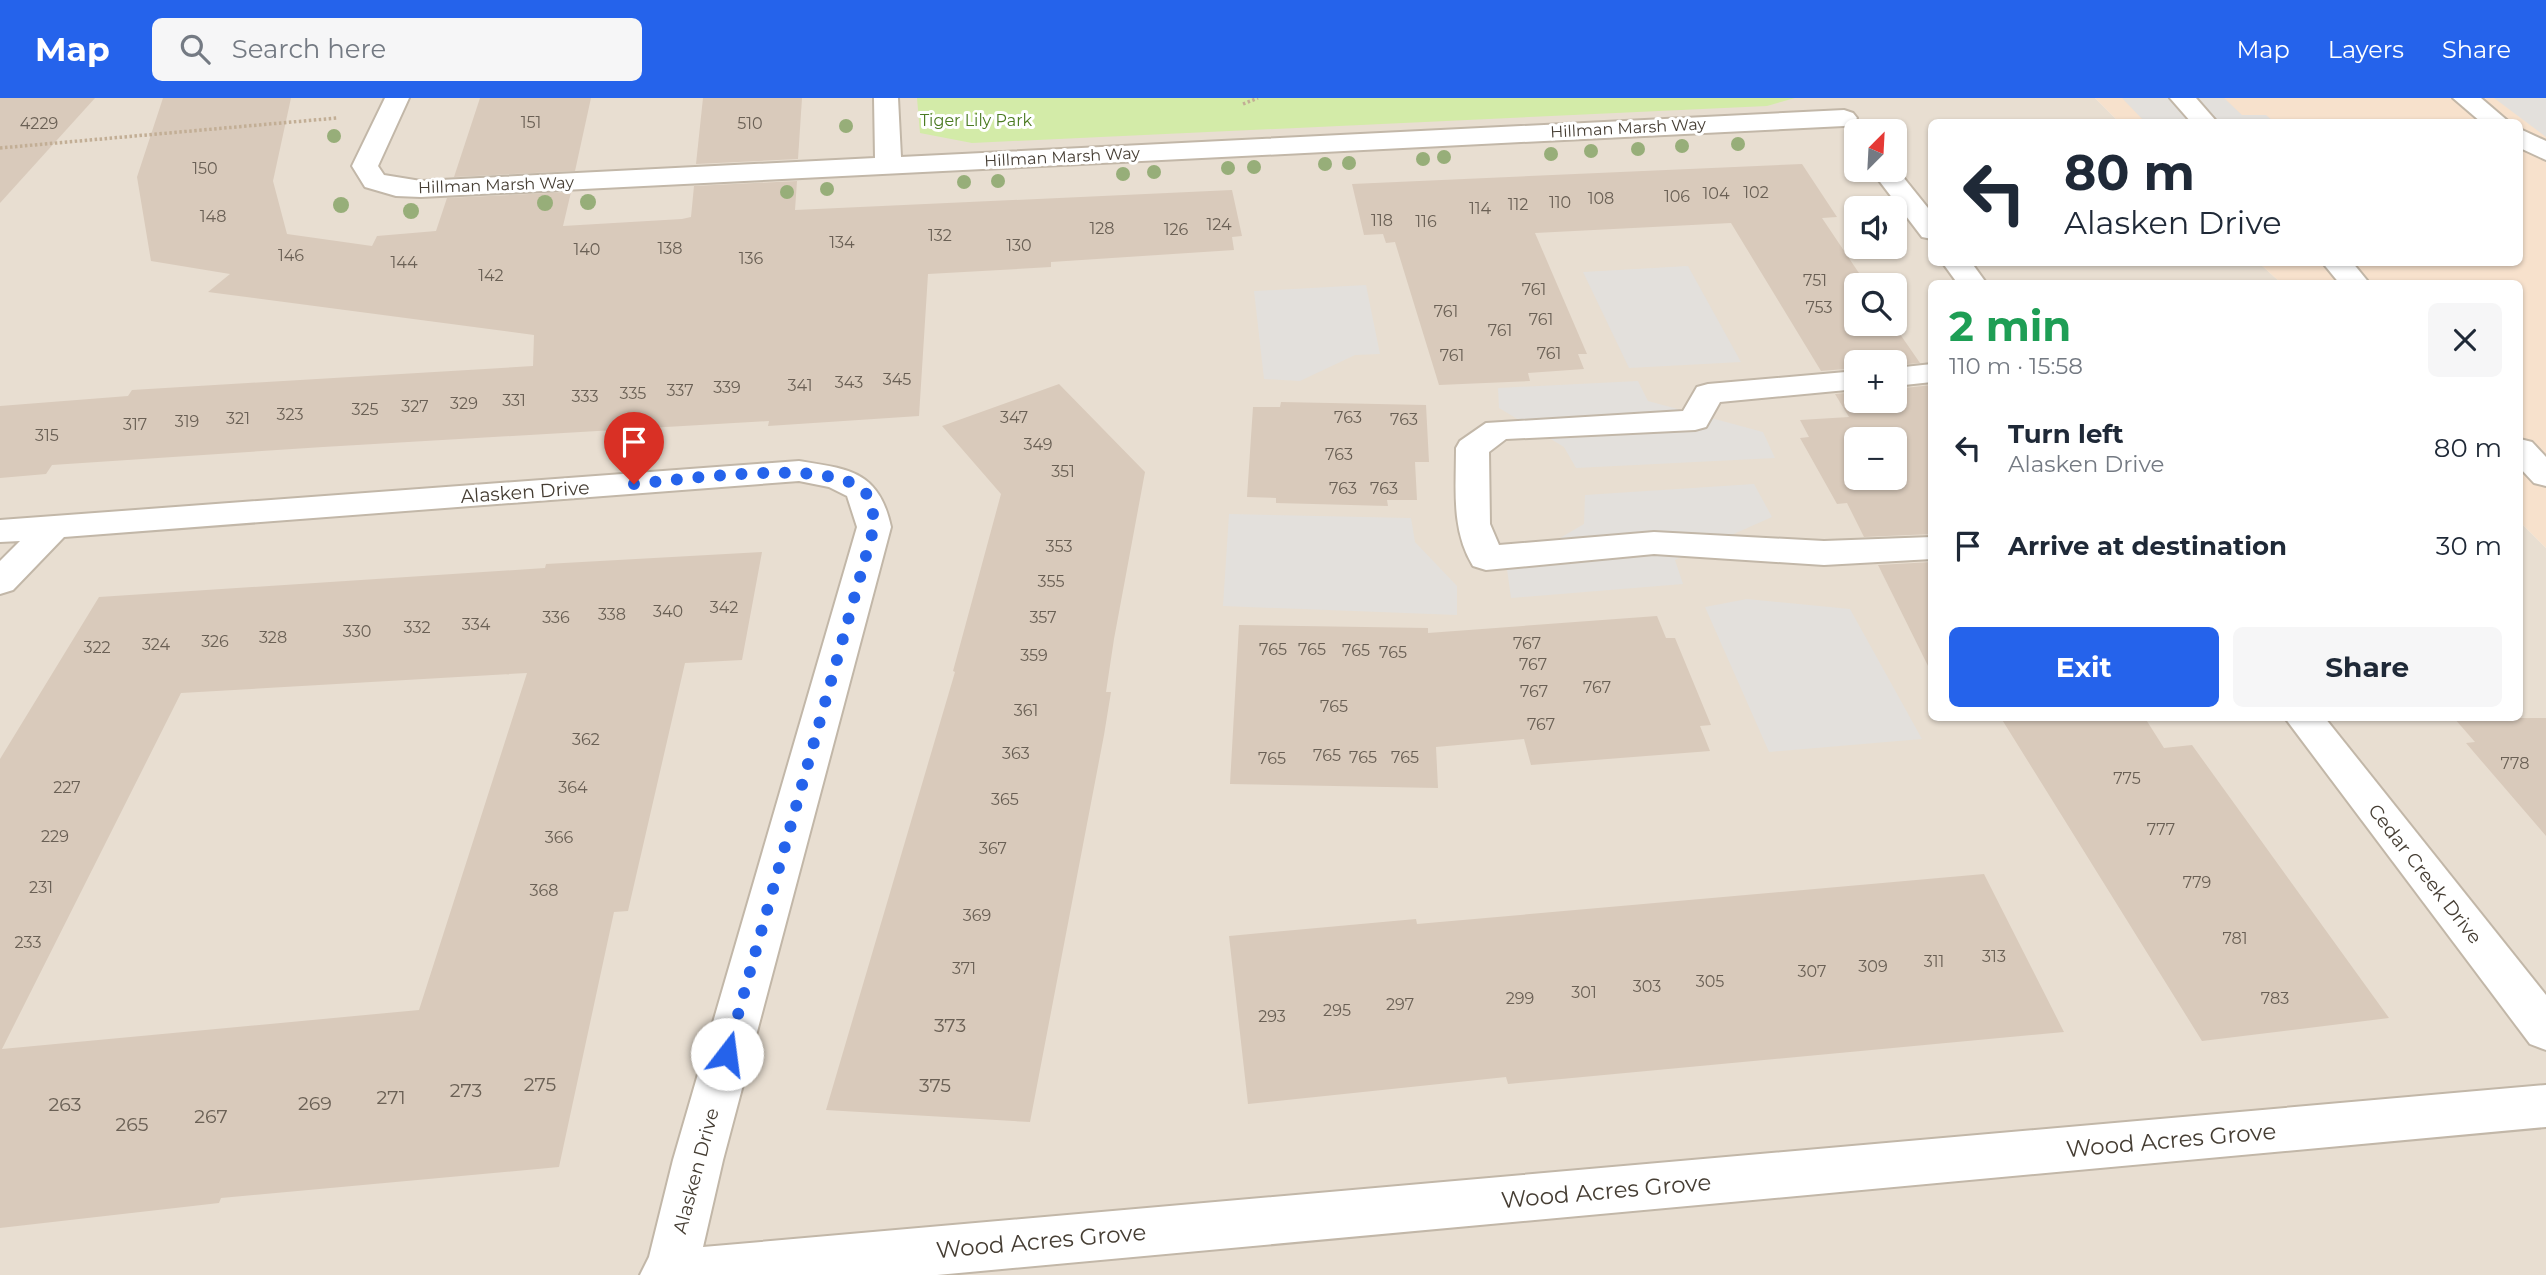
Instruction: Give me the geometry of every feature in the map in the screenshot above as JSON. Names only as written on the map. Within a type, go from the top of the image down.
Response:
[{"type":"street","points":[[886,98],[888,166]]},
{"type":"street","points":[[2182,98],[2201,119]]},
{"type":"street","points":[[2465,98],[2492,119]]},
{"type":"street","name":"Hillman Marsh Way","points":[[395,105],[365,166],[374,181],[396,188],[888,166],[1844,117]]},
{"type":"street","points":[[2523,139],[2546,152]]},
{"type":"street","points":[[1893,182],[1928,226]]},
{"type":"street","points":[[1959,266],[1970,280]]},
{"type":"street","points":[[2340,266],[2352,280]]},
{"type":"street","points":[[1907,376],[1928,373]]},
{"type":"street","points":[[1844,381],[1708,394],[1695,420],[1498,429],[1472,448],[1473,524],[1486,558],[1654,543],[1824,553],[1928,548]]},
{"type":"street","points":[[2523,452],[2546,476]]},
{"type":"street","name":"Alasken Drive","points":[[0,531],[799,471],[840,479],[863,490],[871,502],[874,527],[668,1275]]},
{"type":"street","points":[[0,582],[54,527]]},
{"type":"street","name":"Cedar Creek Drive","points":[[2306,721],[2546,1030]]},
{"type":"street","name":"Wood Acres Grove","points":[[668,1275],[2546,1106]]},
{"type":"path","points":[[0,148],[395,105]]},
{"type":"shaded area","points":[[0,98],[2095,98],[2116,119],[1928,119],[1928,266],[2262,266],[2278,280],[1928,280],[1928,721],[2523,721],[2523,525],[2546,548],[2546,1275],[0,1275]]},
{"type":"shaded area","points":[[2095,98],[2546,98],[2546,548],[2523,525],[2523,280],[2278,280],[2262,266],[2523,266],[2523,119],[2116,119]]},
{"type":"shaded area","points":[[2122,98],[2224,98],[2242,115],[2266,115],[2271,119],[2142,119]]},
{"type":"shaded area","points":[[2494,98],[2546,98],[2546,137]]},
{"type":"shaded area","points":[[1688,266],[1741,362],[1629,368],[1583,272]]},
{"type":"shaded area","points":[[1366,285],[1380,354],[1355,355],[1300,381],[1264,379],[1254,291]]},
{"type":"shaded area","points":[[1638,381],[1648,401],[1763,432],[1775,458],[1576,468],[1564,447],[1499,408],[1498,388]]},
{"type":"shaded area","points":[[1754,484],[1772,517],[1675,560],[1683,584],[1511,598],[1507,569],[1584,524],[1585,495]]},
{"type":"shaded area","points":[[1229,514],[1411,518],[1415,542],[1457,586],[1457,615],[1223,606]]},
{"type":"shaded area","points":[[1747,599],[1850,609],[1922,739],[1769,752],[1705,607]]},
{"type":"green space","name":"Tiger Lily Park","points":[[917,98],[1795,98],[1767,106],[972,143],[920,133]]},
{"type":"building","points":[[0,98],[95,98],[0,203]]},
{"type":"building","points":[[163,98],[291,98],[273,181],[287,234],[372,246],[377,236],[436,231],[447,198],[571,192],[563,226],[682,219],[691,217],[694,186],[797,181],[795,210],[1232,190],[1242,236],[1232,237],[1234,250],[1051,262],[1051,267],[928,274],[919,416],[768,426],[769,421],[52,465],[46,474],[0,478],[0,406],[128,396],[132,390],[533,366],[534,335],[208,292],[230,274],[151,261],[137,177]]},
{"type":"building","points":[[480,98],[591,98],[575,171],[454,177]]},
{"type":"building","points":[[703,98],[802,98],[798,159],[696,164]]},
{"type":"building","points":[[1802,164],[1837,217],[1822,218],[1844,251],[1844,259],[1850,259],[1859,273],[1844,273],[1844,336],[1901,336],[1920,363],[1907,364],[1907,350],[1844,350],[1844,369],[1821,371],[1731,223],[1535,233],[1587,354],[1578,354],[1584,369],[1528,373],[1530,381],[1439,385],[1395,242],[1386,243],[1383,234],[1364,235],[1352,184]]},
{"type":"building","points":[[1059,384],[1145,472],[1114,639],[1106,692],[1111,692],[1104,735],[1030,1122],[826,1110],[955,672],[953,671],[1001,494],[942,426]]},
{"type":"building","points":[[1928,385],[1928,534],[1864,537],[1847,503],[1837,504],[1800,438],[1809,437],[1800,420],[1849,417],[1847,413],[1907,413],[1907,388]]},
{"type":"building","points":[[1844,393],[1844,409],[1835,394]]},
{"type":"building","points":[[1281,402],[1426,405],[1429,462],[1415,462],[1417,500],[1387,500],[1388,506],[1276,503],[1276,498],[1247,497],[1253,407],[1280,407]]},
{"type":"building","points":[[762,552],[742,660],[685,663],[628,911],[614,912],[559,1167],[221,1198],[219,1203],[0,1228],[0,759],[99,597],[545,568],[546,564]],"holes":[[[527,673],[419,1010],[2,1049],[181,693]]]},
{"type":"building","points":[[1928,562],[1928,666],[1878,565]]},
{"type":"building","points":[[1657,616],[1666,638],[1675,638],[1711,725],[1700,726],[1710,751],[1531,765],[1524,739],[1436,747],[1438,788],[1230,784],[1239,625],[1428,628],[1428,633]]},
{"type":"building","points":[[2523,718],[2546,718],[2546,836],[2466,743],[2475,742],[2457,721],[2523,721]]},
{"type":"building","points":[[2003,721],[2147,721],[2164,748],[2192,745],[2389,1018],[2202,1041]]},
{"type":"building","points":[[1984,874],[2064,1032],[1508,1084],[1506,1077],[1248,1104],[1229,936],[1416,919],[1417,924]]},
{"type":"route","points":[[634,484],[799,471],[840,479],[863,490],[871,502],[874,527],[727,1054]]}]
